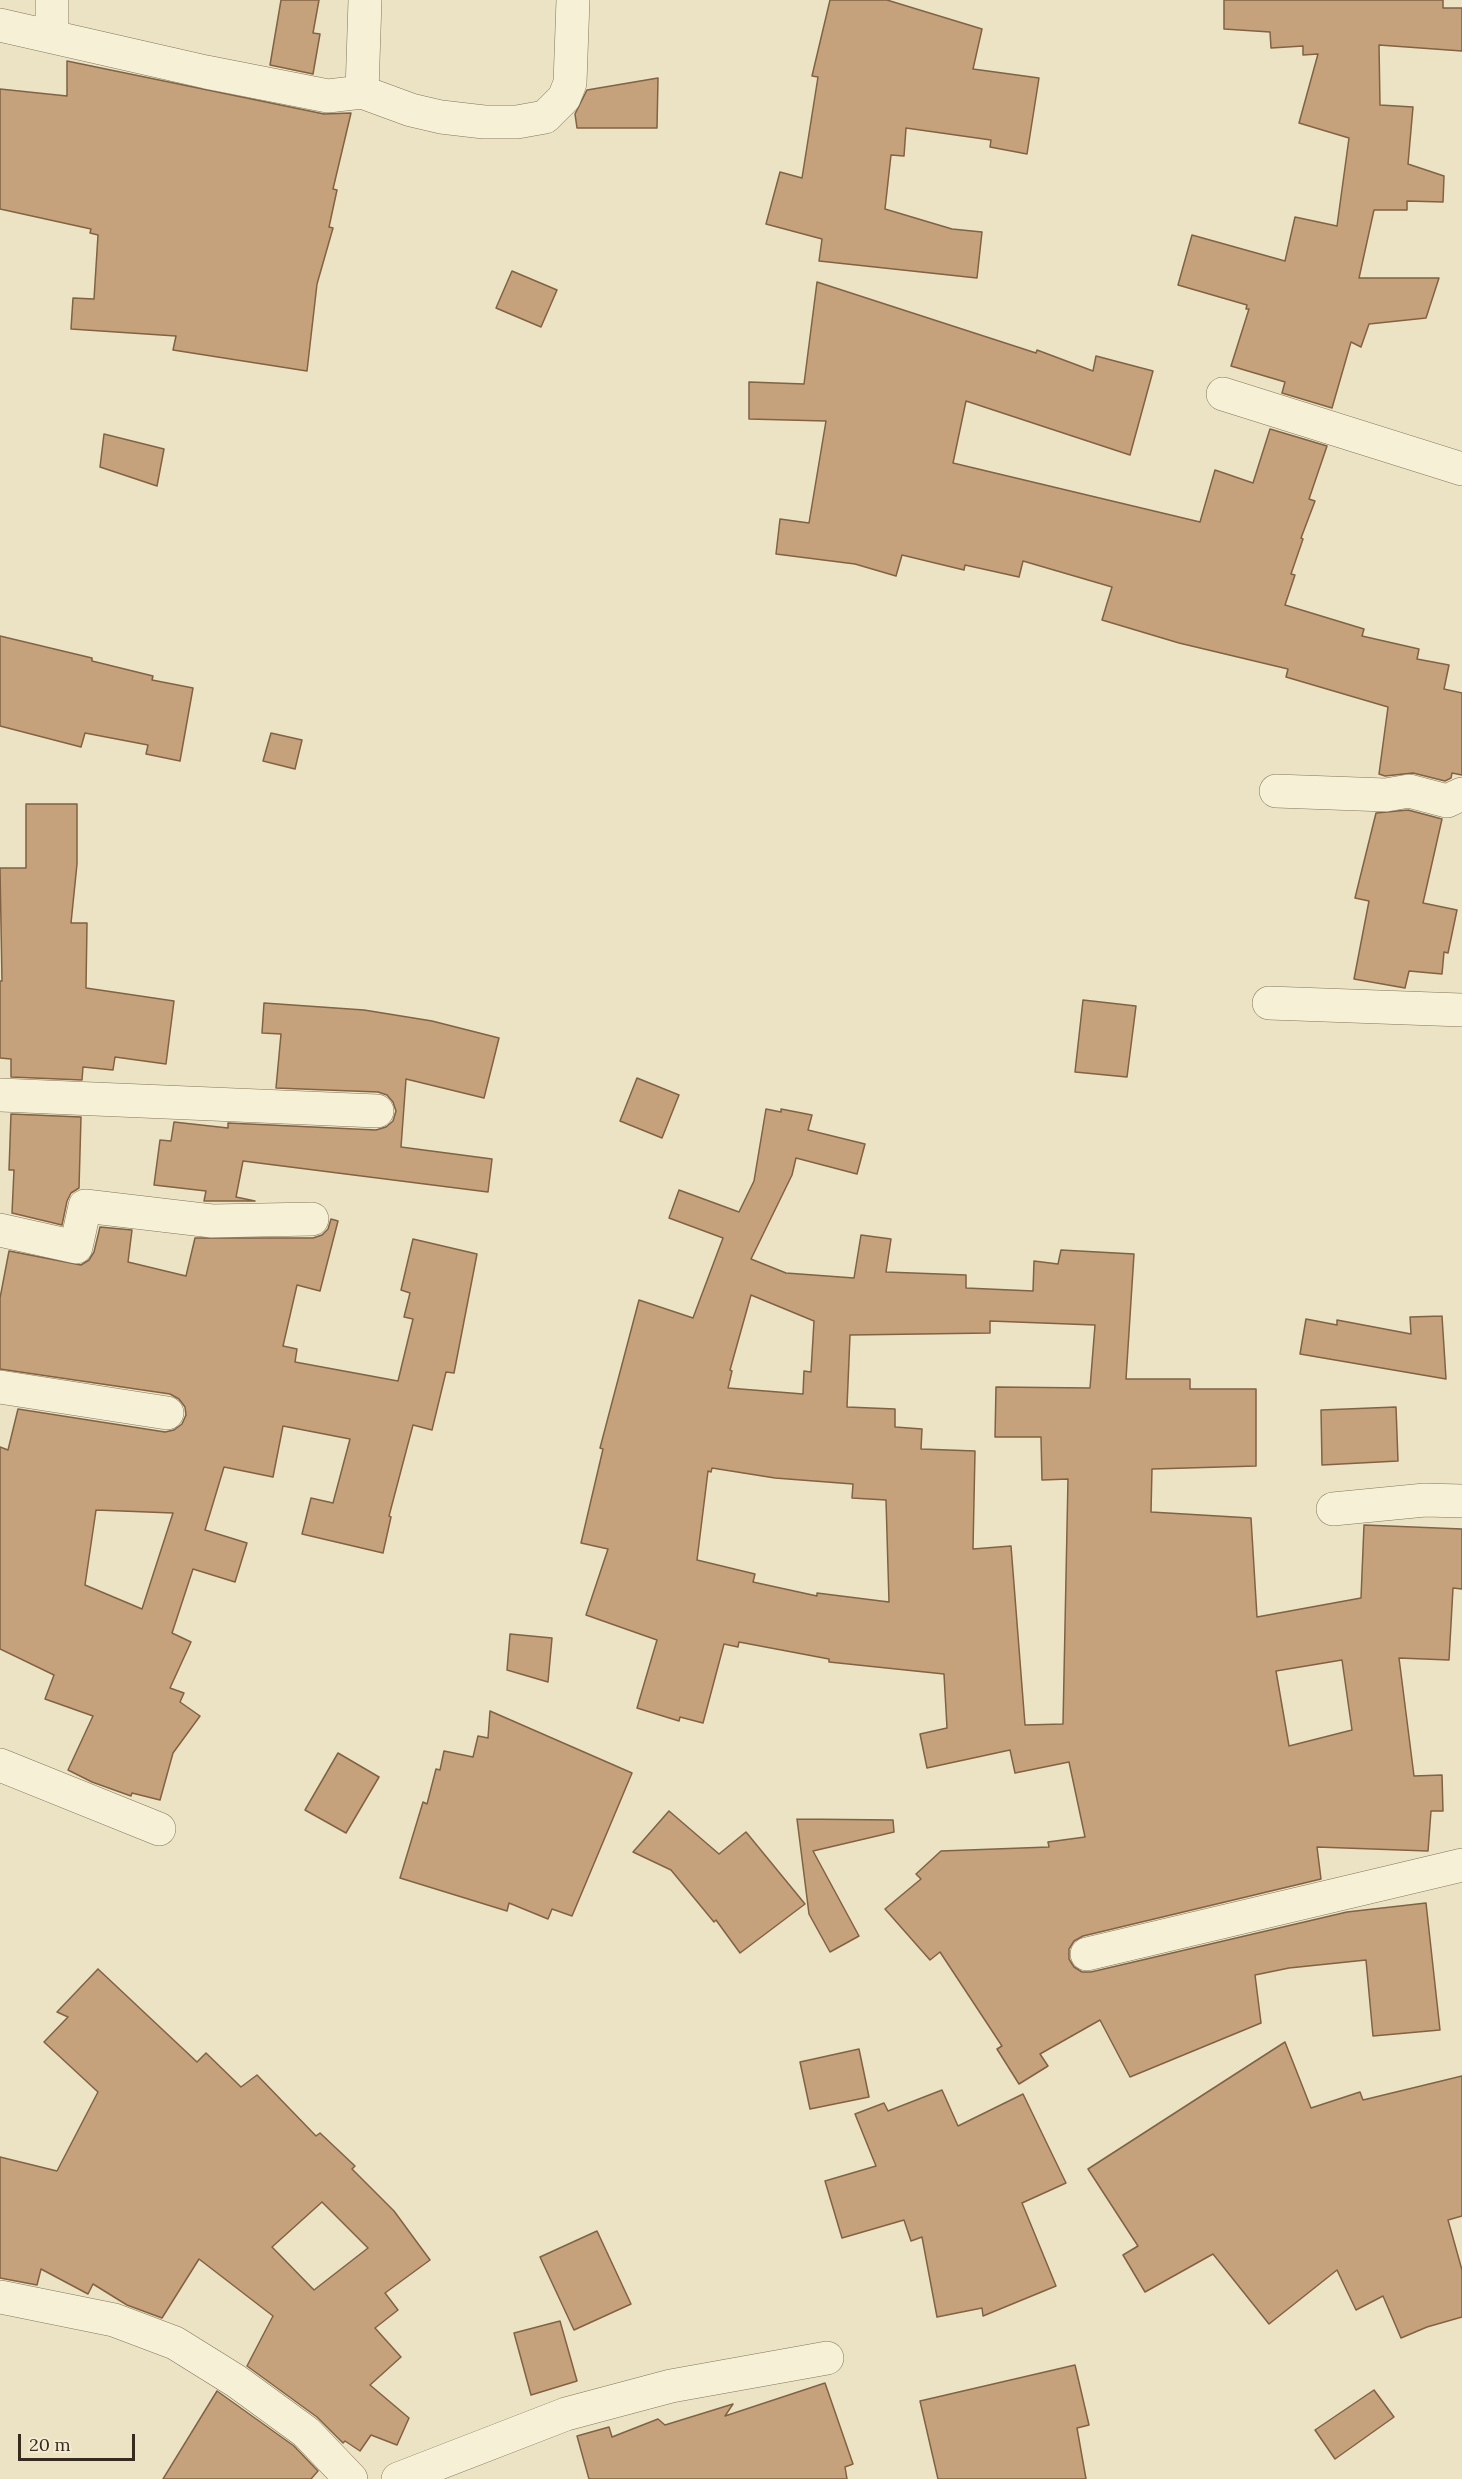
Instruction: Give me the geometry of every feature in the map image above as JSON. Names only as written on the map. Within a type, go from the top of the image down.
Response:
[{"type":"street","points":[[52,0],[52,37]]},
{"type":"street","points":[[362,92],[365,0]]},
{"type":"street","points":[[0,25],[206,72],[328,96],[362,92],[411,110],[441,117],[484,122],[518,122],[545,117],[564,98],[570,83],[573,0]]},
{"type":"street","points":[[1223,394],[1462,469]]},
{"type":"street","points":[[1276,791],[1386,795],[1409,790],[1447,801],[1462,794]]},
{"type":"street","points":[[1269,1003],[1462,1010]]},
{"type":"street","points":[[0,1095],[377,1111]]},
{"type":"street","points":[[0,1230],[76,1246],[85,1206],[212,1221],[312,1219]]},
{"type":"street","points":[[0,1387],[167,1413]]},
{"type":"street","points":[[1333,1509],[1425,1500],[1462,1501]]},
{"type":"street","points":[[0,1765],[159,1829]]},
{"type":"street","points":[[1087,1954],[1462,1865]]},
{"type":"street","points":[[0,2297],[114,2320],[175,2343],[236,2381],[306,2432],[351,2479]]},
{"type":"street","points":[[398,2479],[566,2414],[671,2386],[826,2358]]},
{"type":"building","points":[[281,0],[319,0],[313,33],[320,34],[313,74],[270,65]]},
{"type":"building","points":[[830,0],[887,0],[982,29],[973,69],[1039,78],[1027,154],[990,147],[991,140],[906,128],[904,156],[891,155],[885,209],[952,229],[982,232],[977,278],[819,261],[822,239],[766,224],[780,172],[802,178],[818,77],[812,76]]},
{"type":"building","points":[[1224,0],[1443,0],[1443,8],[1462,8],[1462,51],[1379,45],[1380,105],[1413,107],[1408,164],[1444,176],[1443,202],[1407,201],[1407,210],[1374,210],[1359,278],[1439,278],[1426,318],[1369,324],[1361,347],[1351,342],[1332,408],[1282,393],[1285,382],[1231,366],[1249,309],[1246,309],[1247,305],[1178,285],[1192,235],[1285,261],[1295,217],[1337,226],[1349,138],[1299,123],[1318,54],[1303,55],[1303,46],[1271,48],[1270,32],[1224,29]]},
{"type":"building","points":[[67,61],[324,114],[351,113],[333,189],[337,190],[329,227],[333,228],[317,284],[307,371],[173,350],[176,336],[71,329],[73,298],[94,299],[98,235],[90,233],[91,229],[0,209],[0,89],[67,96]]},
{"type":"building","points":[[658,78],[657,128],[577,128],[575,114],[587,90]]},
{"type":"building","points":[[512,271],[557,290],[541,327],[496,308]]},
{"type":"building","points":[[817,282],[1036,353],[1037,350],[1093,371],[1096,356],[1153,371],[1130,455],[966,401],[953,463],[1200,522],[1215,470],[1253,483],[1270,429],[1327,446],[1309,499],[1315,501],[1301,538],[1303,539],[1291,574],[1295,575],[1285,605],[1364,629],[1362,636],[1419,649],[1417,659],[1449,665],[1444,689],[1462,693],[1462,775],[1452,773],[1451,778],[1445,781],[1413,773],[1385,776],[1379,774],[1388,707],[1286,677],[1288,669],[1179,643],[1102,620],[1112,587],[1023,561],[1019,577],[965,565],[964,570],[902,555],[896,576],[855,564],[776,554],[780,519],[809,523],[826,421],[749,419],[749,382],[804,384]]},
{"type":"building","points":[[104,434],[164,449],[157,486],[100,467]]},
{"type":"building","points":[[0,636],[92,658],[92,661],[153,676],[152,680],[193,688],[180,761],[146,754],[148,745],[85,733],[81,747],[0,726]]},
{"type":"building","points":[[271,733],[302,740],[295,769],[263,761]]},
{"type":"building","points":[[26,804],[77,804],[77,864],[71,923],[87,923],[86,988],[174,1001],[166,1064],[115,1057],[113,1070],[83,1067],[82,1080],[11,1077],[11,1059],[0,1058],[0,981],[2,981],[0,868],[26,868]]},
{"type":"building","points":[[1408,810],[1442,819],[1423,903],[1457,910],[1448,953],[1444,952],[1442,974],[1409,971],[1405,988],[1354,979],[1369,901],[1355,898],[1376,813]]},
{"type":"building","points":[[1083,1000],[1136,1006],[1127,1077],[1075,1072]]},
{"type":"building","points":[[264,1003],[364,1010],[432,1021],[499,1038],[484,1098],[406,1079],[401,1147],[492,1159],[488,1192],[243,1161],[236,1197],[255,1201],[204,1201],[206,1191],[154,1185],[160,1140],[171,1141],[174,1122],[228,1128],[228,1123],[376,1130],[386,1127],[393,1121],[396,1111],[393,1102],[387,1095],[378,1092],[276,1088],[281,1034],[262,1033]]},
{"type":"building","points":[[637,1078],[679,1095],[662,1138],[620,1121]]},
{"type":"building","points":[[766,1109],[781,1112],[781,1109],[812,1115],[808,1130],[865,1144],[857,1174],[796,1158],[792,1175],[751,1259],[786,1273],[854,1278],[861,1235],[891,1239],[886,1272],[966,1275],[966,1288],[1033,1291],[1034,1261],[1058,1264],[1061,1250],[1134,1254],[1126,1379],[1190,1379],[1190,1389],[1256,1389],[1256,1466],[1152,1469],[1151,1512],[1251,1518],[1257,1617],[1361,1598],[1364,1525],[1462,1529],[1462,1589],[1453,1588],[1449,1660],[1399,1658],[1414,1776],[1442,1775],[1443,1811],[1431,1811],[1428,1851],[1317,1847],[1321,1879],[1083,1936],[1074,1941],[1069,1949],[1069,1959],[1074,1967],[1082,1972],[1091,1972],[1347,1912],[1426,1903],[1440,2030],[1373,2036],[1366,1960],[1289,1968],[1255,1975],[1261,2023],[1130,2077],[1100,2020],[1040,2054],[1048,2066],[1019,2084],[997,2049],[1002,2046],[940,1952],[930,1960],[885,1909],[921,1879],[916,1874],[941,1851],[1049,1847],[1048,1842],[1085,1837],[1069,1762],[1015,1773],[1010,1750],[927,1768],[920,1734],[947,1728],[944,1674],[829,1662],[829,1659],[739,1642],[738,1647],[724,1644],[703,1723],[680,1717],[679,1721],[637,1708],[657,1640],[586,1615],[608,1549],[581,1543],[603,1449],[600,1448],[639,1300],[693,1318],[723,1238],[669,1218],[679,1190],[739,1212],[754,1181]],"holes":[[[751,1295],[814,1321],[811,1372],[804,1371],[803,1394],[728,1388],[732,1371],[730,1370]],[[990,1321],[1095,1325],[1090,1388],[996,1387],[995,1437],[1041,1437],[1042,1480],[1068,1479],[1063,1724],[1025,1725],[1011,1546],[973,1549],[975,1451],[921,1449],[922,1429],[895,1427],[895,1409],[847,1407],[850,1335],[990,1333]],[[712,1468],[775,1478],[853,1484],[852,1498],[886,1500],[889,1602],[817,1593],[817,1596],[753,1582],[755,1574],[697,1560],[708,1471],[711,1472]],[[1342,1660],[1352,1730],[1289,1746],[1276,1671]]]},
{"type":"building","points":[[11,1114],[81,1117],[79,1188],[71,1193],[67,1201],[62,1225],[12,1213],[14,1170],[9,1170]]},
{"type":"building","points":[[331,1219],[338,1221],[320,1291],[297,1285],[283,1346],[297,1349],[295,1362],[398,1381],[413,1319],[404,1317],[410,1293],[401,1290],[413,1239],[477,1254],[454,1373],[446,1372],[432,1430],[413,1425],[389,1516],[391,1517],[383,1553],[302,1534],[311,1498],[333,1503],[350,1439],[283,1426],[273,1477],[224,1467],[205,1530],[247,1543],[235,1582],[193,1569],[172,1633],[191,1642],[170,1688],[184,1693],[180,1702],[200,1716],[173,1753],[160,1800],[132,1793],[131,1796],[92,1782],[68,1770],[93,1716],[45,1699],[54,1675],[0,1649],[0,1447],[8,1450],[18,1409],[165,1432],[174,1430],[182,1424],[186,1415],[185,1407],[179,1399],[170,1394],[0,1369],[0,1298],[9,1251],[81,1265],[89,1260],[94,1252],[100,1227],[132,1230],[128,1262],[186,1276],[195,1238],[313,1238],[322,1235],[328,1229]],"holes":[[[96,1510],[173,1513],[142,1609],[85,1585]]]},
{"type":"building","points":[[1442,1316],[1446,1379],[1300,1354],[1306,1319],[1337,1325],[1337,1320],[1411,1334],[1410,1317]]},
{"type":"building","points":[[1396,1407],[1398,1461],[1322,1465],[1321,1410]]},
{"type":"building","points":[[510,1634],[552,1638],[548,1682],[507,1670]]},
{"type":"building","points":[[490,1711],[632,1773],[572,1916],[552,1909],[548,1919],[509,1903],[507,1911],[400,1878],[423,1802],[427,1804],[436,1769],[440,1770],[444,1751],[473,1757],[478,1736],[488,1738]]},
{"type":"building","points":[[338,1753],[379,1777],[346,1833],[305,1810]]},
{"type":"building","points":[[669,1811],[719,1854],[746,1832],[805,1904],[740,1953],[716,1920],[714,1922],[671,1870],[633,1852]]},
{"type":"building","points":[[797,1819],[893,1820],[894,1832],[813,1851],[859,1936],[830,1952],[809,1914]]},
{"type":"building","points":[[98,1969],[197,2062],[206,2053],[241,2087],[257,2075],[316,2136],[320,2133],[355,2166],[352,2169],[394,2211],[430,2260],[385,2293],[398,2310],[375,2328],[401,2357],[370,2385],[409,2418],[397,2445],[371,2435],[360,2451],[345,2441],[343,2443],[317,2417],[247,2366],[273,2316],[199,2259],[162,2318],[127,2305],[93,2284],[88,2294],[41,2269],[37,2285],[0,2278],[0,2157],[57,2171],[98,2092],[44,2042],[68,2017],[57,2012]],"holes":[[[322,2202],[368,2248],[314,2290],[272,2247]]]},
{"type":"building","points":[[1285,2042],[1311,2108],[1360,2092],[1363,2100],[1462,2076],[1462,2216],[1448,2220],[1462,2270],[1462,2317],[1427,2327],[1401,2338],[1383,2296],[1356,2310],[1337,2270],[1269,2324],[1213,2254],[1145,2292],[1123,2255],[1138,2246],[1088,2169]]},
{"type":"building","points":[[859,2049],[869,2097],[810,2109],[800,2062]]},
{"type":"building","points":[[942,2090],[958,2126],[1023,2094],[1066,2183],[1022,2203],[1056,2286],[983,2316],[982,2308],[937,2317],[922,2237],[911,2241],[904,2220],[842,2238],[825,2181],[876,2166],[855,2114],[884,2103],[888,2111]]},
{"type":"building","points":[[597,2231],[631,2304],[574,2330],[540,2257]]},
{"type":"building","points":[[560,2321],[577,2381],[531,2395],[514,2333]]},
{"type":"building","points":[[1075,2365],[1089,2425],[1077,2428],[1086,2479],[938,2479],[920,2401]]},
{"type":"building","points":[[825,2383],[853,2464],[845,2467],[847,2479],[589,2479],[577,2436],[609,2427],[612,2437],[658,2419],[665,2425],[733,2404],[725,2416]]},
{"type":"building","points":[[1374,2390],[1394,2417],[1335,2459],[1315,2430]]},
{"type":"building","points":[[217,2391],[294,2446],[318,2471],[311,2479],[163,2479]]}]
